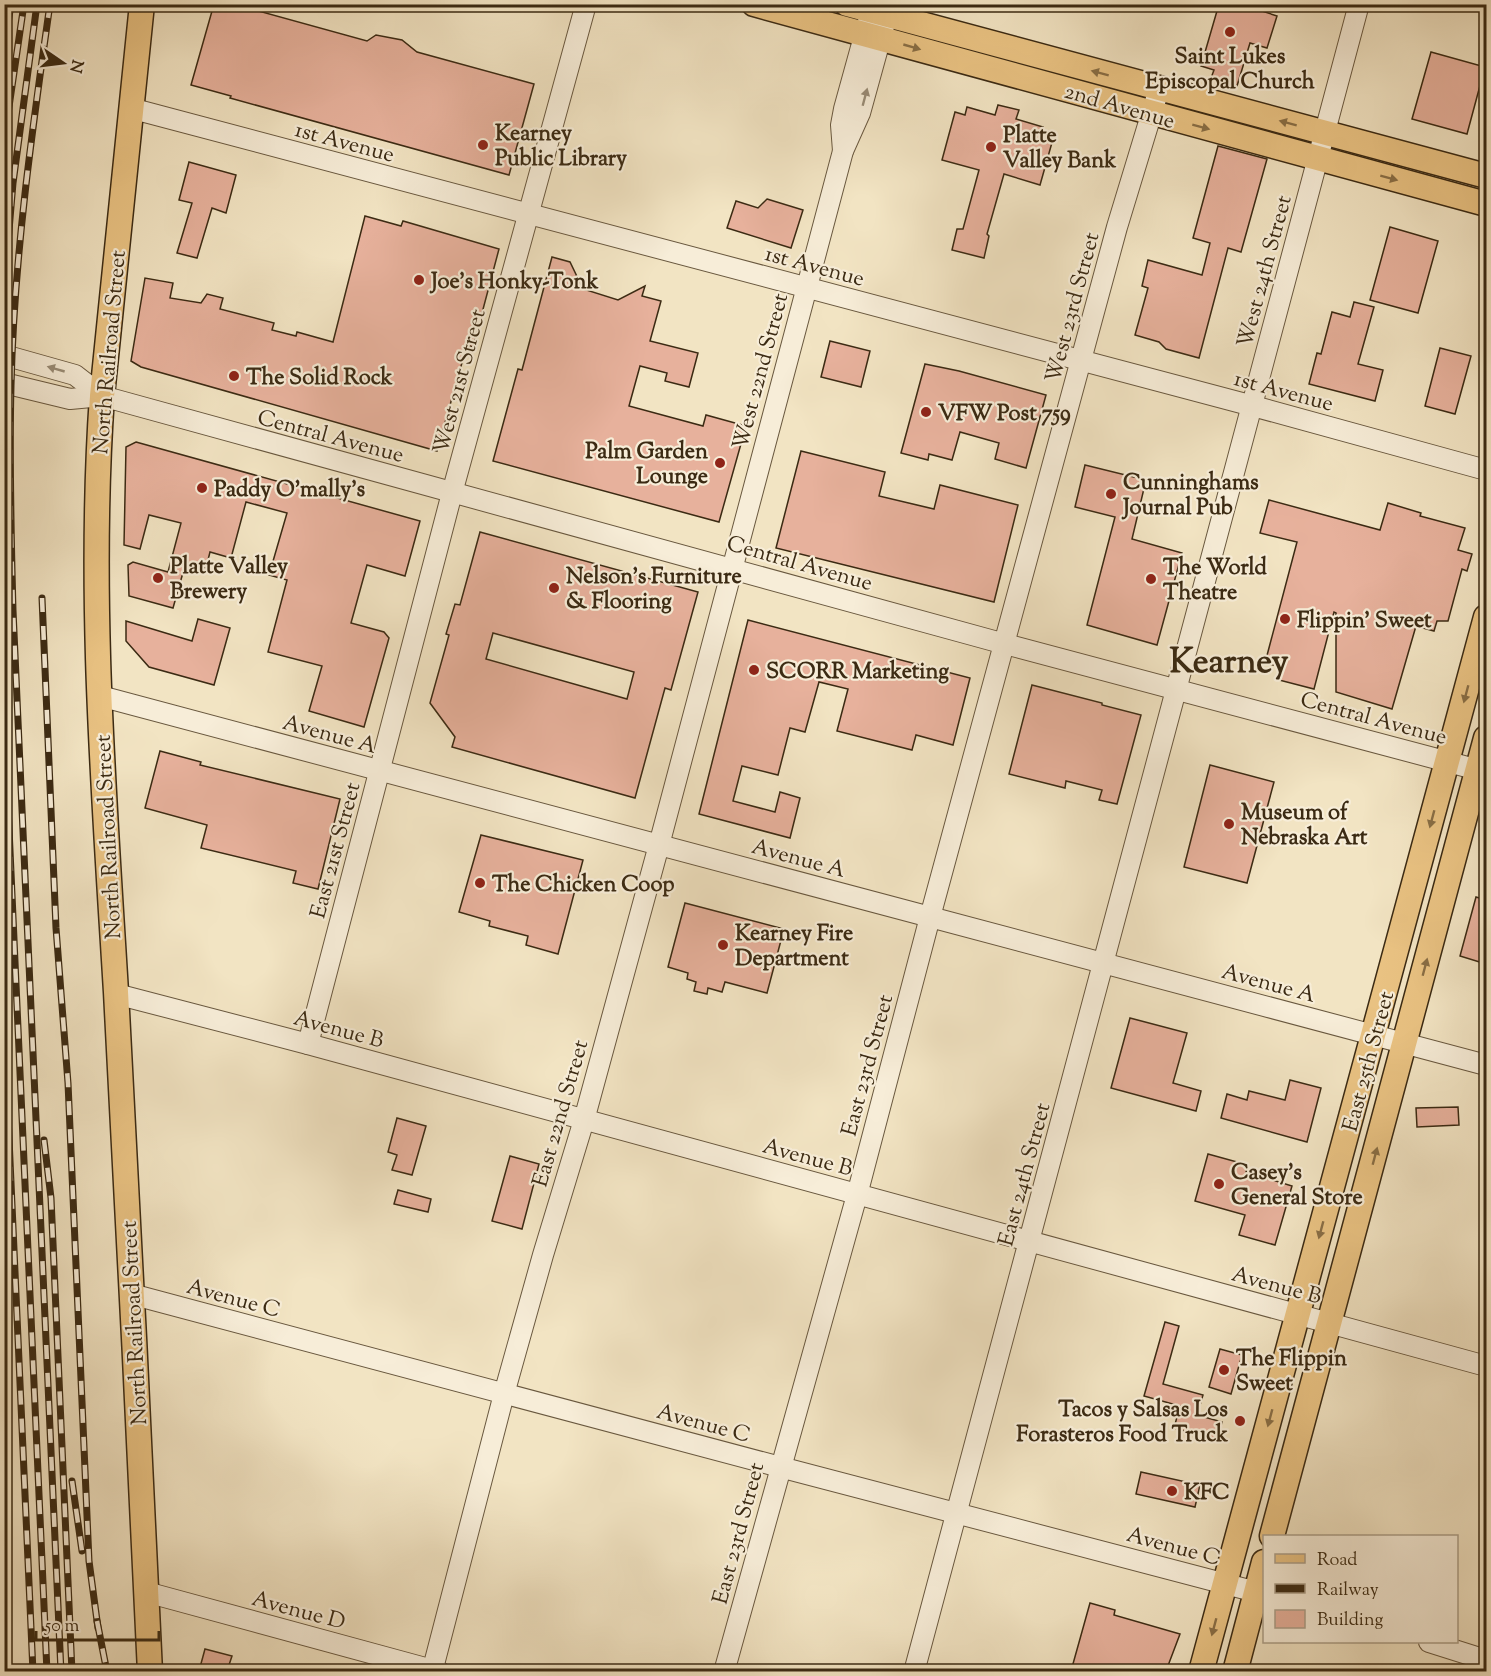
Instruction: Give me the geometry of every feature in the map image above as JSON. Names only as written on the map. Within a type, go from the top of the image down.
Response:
[{"type":"main road","name":"North Railroad Street","points":[[142,4],[98,446],[97,576],[106,842],[139,1411],[150,1671]]},
{"type":"main road","name":"2nd Avenue","points":[[754,4],[878,18],[1159,89],[1486,176]]},
{"type":"main road","name":"2nd Avenue","points":[[847,4],[878,18],[1152,114],[1486,204]]},
{"type":"main road","name":"East 25th Street","points":[[1201,1671],[1486,617]]},
{"type":"main road","name":"East 25th Street","points":[[1272,1535],[1405,1043],[1482,771],[1486,738]]},
{"type":"main road","points":[[1235,1671],[1260,1593],[1263,1570]]},
{"type":"street","name":"West 21st Street","points":[[453,493],[586,4]]},
{"type":"street","name":"West 24th Street","points":[[1177,689],[1359,4]]},
{"type":"street","name":"West 22nd Street","points":[[732,568],[843,151],[843,117],[878,18]]},
{"type":"street","name":"West 23rd Street","points":[[1005,644],[1117,227],[1159,89]]},
{"type":"street","name":"1st Avenue","points":[[130,108],[1081,360],[1486,470]]},
{"type":"street","name":"Central Avenue","points":[[4,355],[75,375],[102,396]]},
{"type":"street","name":"Central Avenue","points":[[4,384],[70,399],[102,396],[1005,644],[1482,771]]},
{"type":"street","name":"East 21st Street","points":[[308,1044],[453,493]]},
{"type":"street","name":"East 22nd Street","points":[[435,1671],[504,1394],[584,1120],[732,568]]},
{"type":"street","name":"East 23rd Street","points":[[724,1671],[857,1195],[1005,644]]},
{"type":"street","name":"East 24th Street","points":[[914,1671],[1177,689]]},
{"type":"street","name":"Avenue A","points":[[100,696],[1486,1065]]},
{"type":"street","name":"Avenue B","points":[[116,994],[308,1044],[1486,1366]]},
{"type":"street","name":"Avenue C","points":[[131,1294],[1260,1593]]},
{"type":"street","name":"Avenue D","points":[[146,1592],[435,1671]]},
{"type":"street","points":[[1435,1643],[1486,1660]]},
{"type":"building","points":[[214,4],[233,4],[367,41],[376,35],[402,40],[417,52],[534,84],[509,175],[230,98],[231,96],[191,85]]},
{"type":"building","points":[[1219,4],[1264,4],[1262,11],[1277,16],[1267,48],[1250,43],[1237,86],[1211,78],[1214,70],[1201,66]]},
{"type":"building","points":[[1431,52],[1485,67],[1467,134],[1412,119]]},
{"type":"building","points":[[998,105],[1019,110],[1016,119],[1043,127],[1041,135],[1053,139],[1040,185],[1004,174],[987,234],[989,236],[984,258],[952,250],[957,229],[963,229],[979,170],[942,160],[955,112],[965,115],[967,107],[995,115]]},
{"type":"building","points":[[1218,146],[1267,159],[1241,252],[1228,248],[1199,358],[1166,349],[1159,342],[1135,335],[1148,288],[1142,286],[1148,260],[1202,275],[1210,243],[1193,238]]},
{"type":"building","points":[[189,162],[236,175],[226,213],[212,208],[197,258],[177,253],[192,203],[179,200]]},
{"type":"building","points":[[767,199],[803,210],[791,248],[727,228],[736,201],[758,208]]},
{"type":"building","points":[[365,216],[401,226],[403,221],[499,249],[473,347],[467,345],[437,451],[141,367],[131,361],[145,278],[173,283],[170,298],[201,303],[207,294],[223,298],[220,309],[274,323],[272,330],[296,336],[297,332],[333,342]]},
{"type":"building","points":[[1390,227],[1438,241],[1418,313],[1370,300]]},
{"type":"building","points":[[552,257],[570,262],[583,289],[618,300],[645,286],[642,296],[661,301],[650,341],[698,353],[689,387],[665,381],[667,373],[640,366],[629,406],[703,426],[706,415],[746,426],[719,522],[493,461],[518,369],[522,370]]},
{"type":"building","points":[[1354,302],[1374,307],[1358,364],[1383,370],[1375,401],[1309,384],[1317,353],[1321,354],[1332,312],[1350,317]]},
{"type":"building","points":[[830,341],[870,351],[861,387],[821,377]]},
{"type":"building","points":[[1440,348],[1471,356],[1455,414],[1425,406]]},
{"type":"building","points":[[925,364],[1046,395],[1026,468],[995,459],[999,443],[960,432],[952,460],[929,454],[928,460],[901,453]]},
{"type":"building","points":[[136,442],[420,521],[405,576],[367,565],[351,623],[384,632],[389,638],[364,727],[309,711],[322,666],[268,652],[287,580],[269,575],[287,513],[246,502],[231,558],[210,552],[206,568],[186,562],[173,608],[129,596],[128,565],[133,562],[168,572],[181,523],[149,515],[140,549],[124,545],[126,447]]},
{"type":"building","points":[[801,451],[885,472],[879,496],[934,509],[940,485],[1018,505],[994,602],[776,548]]},
{"type":"building","points":[[1085,465],[1146,480],[1132,539],[1182,553],[1157,645],[1087,625],[1115,517],[1075,507]]},
{"type":"building","points":[[1269,500],[1380,530],[1388,503],[1421,513],[1420,516],[1465,528],[1458,550],[1472,554],[1467,571],[1462,569],[1448,621],[1437,621],[1434,631],[1416,626],[1392,709],[1336,692],[1336,613],[1334,612],[1314,689],[1279,680],[1282,667],[1265,663],[1297,542],[1260,533]]},
{"type":"building","points":[[480,532],[698,592],[671,690],[665,688],[635,798],[452,747],[455,737],[430,703],[455,604],[460,605]],"holes":[[[493,633],[634,672],[627,699],[486,659]]]},
{"type":"building","points":[[198,619],[230,628],[214,685],[149,667],[126,641],[126,621],[192,641]]},
{"type":"building","points":[[748,620],[970,678],[953,745],[916,735],[912,750],[837,731],[848,689],[819,682],[805,732],[790,728],[778,775],[742,766],[733,801],[775,812],[780,792],[800,798],[790,838],[699,814]]},
{"type":"building","points":[[1032,685],[1141,715],[1117,804],[1099,800],[1102,790],[1066,781],[1065,788],[1009,774]]},
{"type":"building","points":[[160,751],[201,762],[200,765],[340,799],[318,889],[293,883],[296,871],[201,848],[207,825],[145,808]]},
{"type":"building","name":"Museum of Nebraska Art","points":[[1210,765],[1274,782],[1247,883],[1184,867]]},
{"type":"building","points":[[481,835],[583,860],[558,954],[526,945],[528,936],[489,926],[490,921],[459,912]]},
{"type":"building","points":[[1476,897],[1486,900],[1486,964],[1460,956]]},
{"type":"building","points":[[685,903],[784,929],[767,993],[725,982],[722,992],[708,988],[707,994],[694,991],[696,982],[687,979],[688,973],[668,967]]},
{"type":"building","points":[[1130,1018],[1187,1033],[1173,1083],[1201,1091],[1196,1111],[1111,1088]]},
{"type":"building","points":[[1290,1080],[1321,1088],[1307,1142],[1221,1118],[1227,1094],[1247,1100],[1249,1091],[1285,1100]]},
{"type":"building","points":[[1458,1107],[1459,1125],[1417,1127],[1416,1108]]},
{"type":"building","points":[[397,1118],[426,1126],[412,1175],[392,1170],[397,1155],[388,1152]]},
{"type":"building","points":[[1208,1154],[1248,1165],[1246,1172],[1292,1186],[1275,1245],[1239,1235],[1245,1215],[1195,1201]]},
{"type":"building","points":[[510,1156],[539,1164],[522,1229],[492,1221]]},
{"type":"building","points":[[398,1190],[431,1199],[428,1212],[394,1204]]},
{"type":"building","points":[[1165,1322],[1179,1326],[1163,1384],[1203,1395],[1197,1415],[1222,1422],[1217,1440],[1174,1428],[1180,1406],[1144,1396]]},
{"type":"building","points":[[1220,1349],[1242,1355],[1231,1394],[1209,1387]]},
{"type":"building","points":[[1141,1472],[1200,1485],[1195,1507],[1136,1494]]},
{"type":"building","points":[[1090,1603],[1115,1610],[1114,1615],[1180,1634],[1166,1671],[1071,1671]]},
{"type":"building","points":[[205,1649],[232,1656],[227,1671],[199,1671]]},
{"type":"railway","points":[[4,50],[11,4]]},
{"type":"railway","points":[[4,141],[24,4]]},
{"type":"railway","points":[[4,290],[13,183],[37,4]]},
{"type":"railway","points":[[50,4],[20,242],[13,338],[10,470],[13,610],[61,1672]]},
{"type":"railway","points":[[42,598],[56,928],[68,1083],[89,1561],[98,1628]]},
{"type":"railway","points":[[4,717],[47,1672]]},
{"type":"railway","points":[[4,1027],[33,1672]]},
{"type":"railway","points":[[44,1140],[51,1198],[72,1672]]},
{"type":"railway","points":[[72,1481],[82,1551]]},
{"type":"railway","points":[[97,1621],[107,1672]]},
{"type":"place","name":"Saint Lukes Episcopal Church","points":[[1230,32]]},
{"type":"place","name":"Kearney Public Library","points":[[483,145]]},
{"type":"place","name":"Platte Valley Bank","points":[[991,147]]},
{"type":"place","name":"Joe's Honky-Tonk","points":[[419,280]]},
{"type":"place","name":"The Solid Rock","points":[[234,376]]},
{"type":"place","name":"VFW Post 759","points":[[926,412]]},
{"type":"place","name":"Palm Garden Lounge","points":[[720,463]]},
{"type":"place","name":"Paddy O'mally's","points":[[202,488]]},
{"type":"place","name":"Cunninghams Journal Pub","points":[[1111,494]]},
{"type":"place","name":"Platte Valley Brewery","points":[[158,578]]},
{"type":"place","name":"The World Theatre","points":[[1151,579]]},
{"type":"place","name":"Nelson's Furniture & Flooring","points":[[554,588]]},
{"type":"place","name":"Flippin' Sweet","points":[[1285,619]]},
{"type":"place","name":"SCORR Marketing","points":[[754,670]]},
{"type":"place","name":"Museum of Nebraska Art","points":[[1229,824]]},
{"type":"place","name":"The Chicken Coop","points":[[480,883]]},
{"type":"place","name":"Kearney Fire Department","points":[[723,945]]},
{"type":"place","name":"Casey's General Store","points":[[1219,1184]]},
{"type":"place","name":"The Flippin Sweet","points":[[1224,1370]]},
{"type":"place","name":"Tacos y Salsas Los Forasteros Food Truck","points":[[1240,1421]]},
{"type":"place","name":"KFC","points":[[1172,1491]]},
{"type":"district","name":"Kearney","points":[[1229,660]]}]
